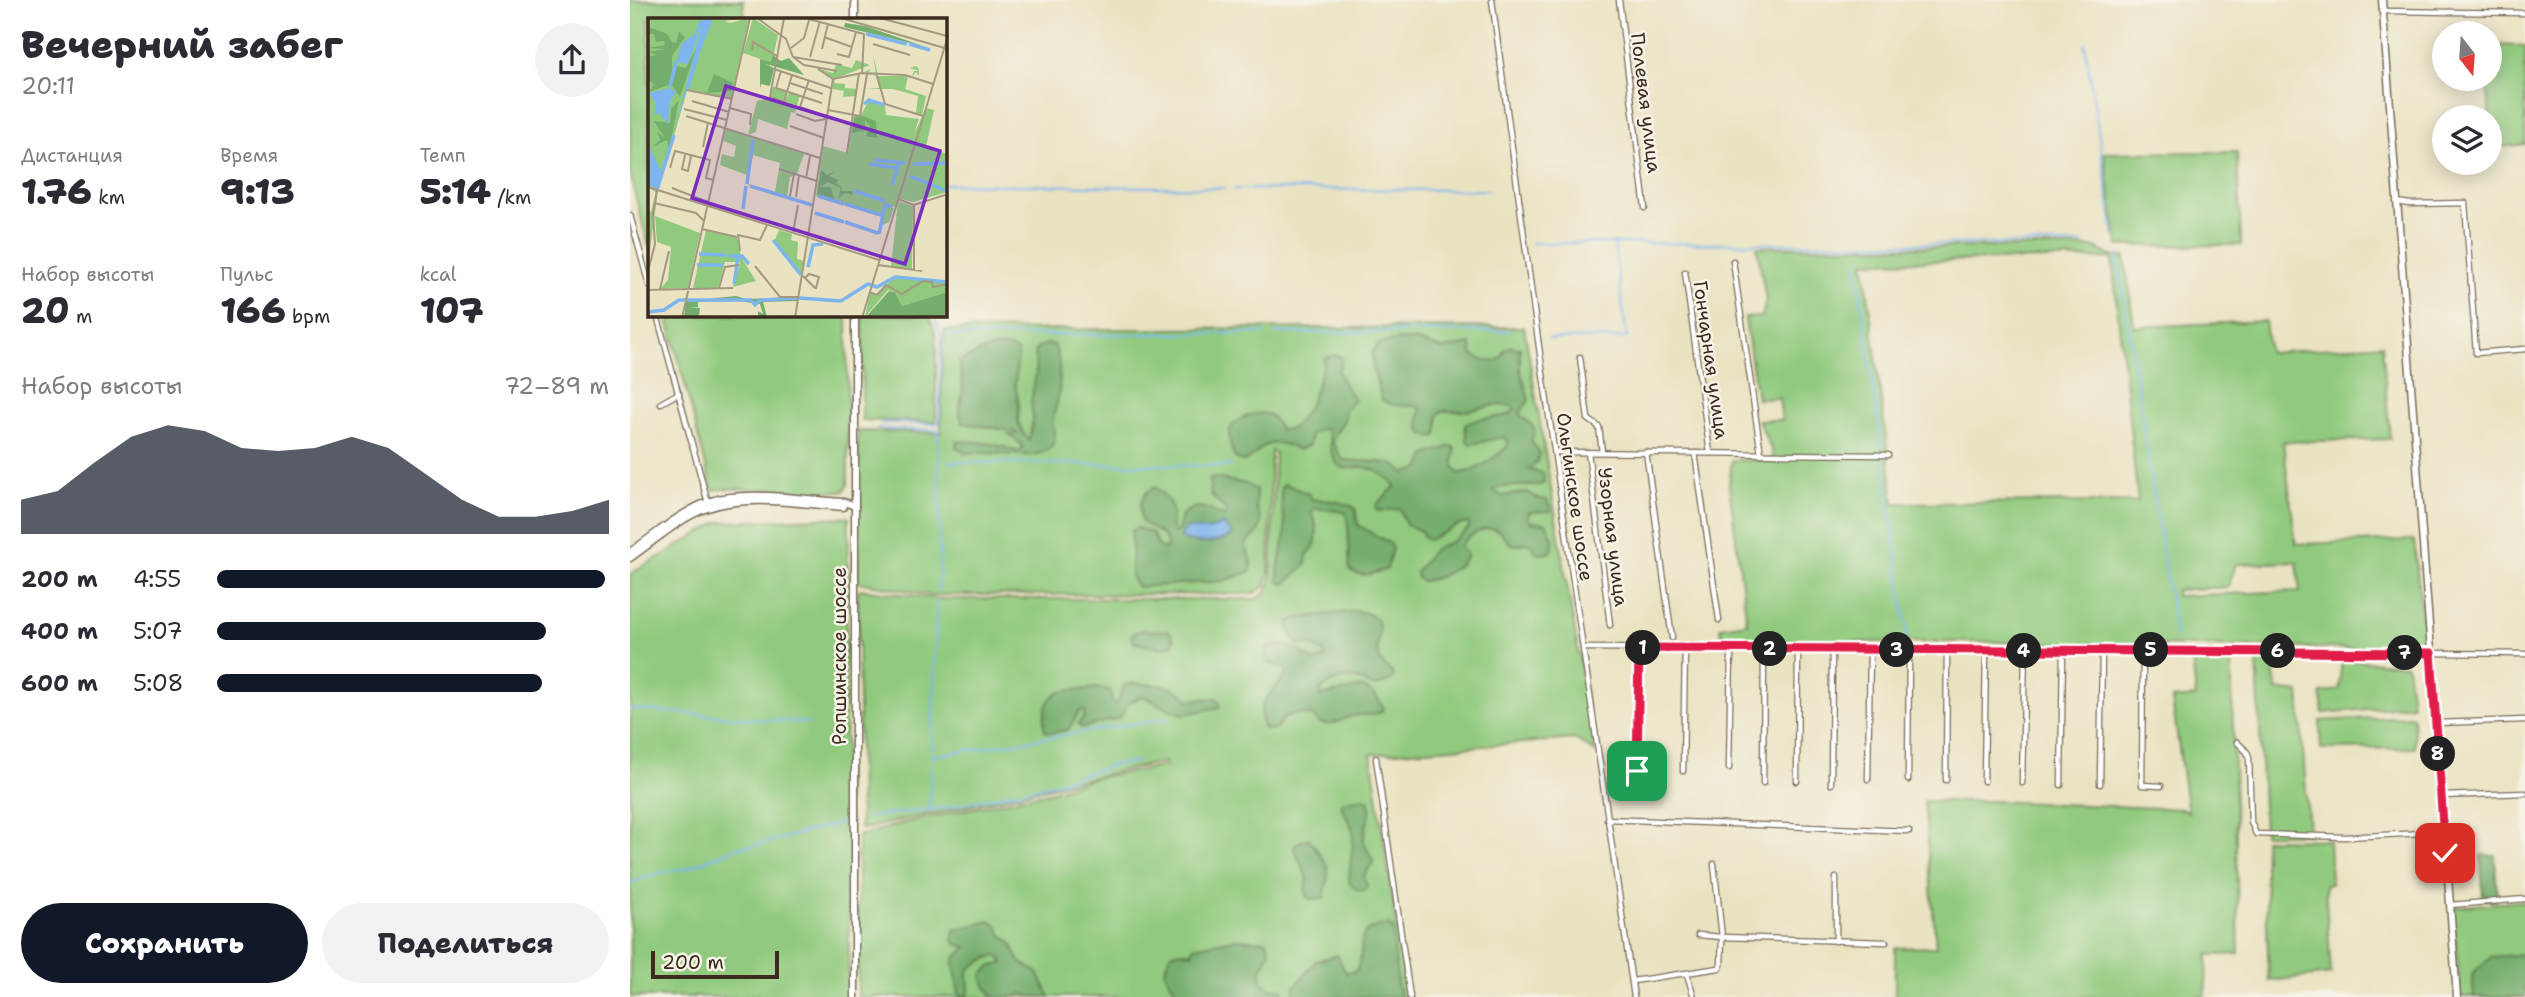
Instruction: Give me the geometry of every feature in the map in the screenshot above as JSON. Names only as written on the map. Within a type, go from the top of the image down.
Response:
[{"type":"street","points":[[855,0],[855,18]]},
{"type":"street","name":"Ольгинское шоссе","points":[[1492,0],[1634,997]]},
{"type":"street","name":"Полевая улица","points":[[1619,0],[1645,208]]},
{"type":"street","points":[[2382,0],[2457,997]]},
{"type":"street","points":[[2383,11],[2525,13]]},
{"type":"street","points":[[2397,202],[2465,203],[2476,353],[2525,349]]},
{"type":"street","points":[[630,215],[648,281]]},
{"type":"street","points":[[1733,261],[1761,454]]},
{"type":"street","name":"Гончарная улица","points":[[1685,271],[1710,453]]},
{"type":"street","points":[[658,317],[709,504]]},
{"type":"street","name":"Ропшинское шоссе","points":[[855,317],[855,997]]},
{"type":"street","points":[[1580,357],[1588,419],[1599,427],[1602,452]]},
{"type":"street","points":[[661,403],[679,393]]},
{"type":"street","points":[[1555,452],[1888,455]]},
{"type":"street","name":"Узорная улица","points":[[1588,452],[1610,625]]},
{"type":"street","points":[[1646,452],[1672,638]]},
{"type":"street","points":[[1695,453],[1718,620]]},
{"type":"street","points":[[630,552],[678,519],[709,504],[752,497],[844,502],[855,506]]},
{"type":"street","points":[[630,558],[709,504]]},
{"type":"street","points":[[1583,648],[2525,654]]},
{"type":"street","points":[[1637,771],[1639,648]]},
{"type":"street","points":[[1683,771],[1685,649]]},
{"type":"street","points":[[1729,768],[1731,649]]},
{"type":"street","points":[[1763,783],[1765,649]]},
{"type":"street","points":[[1797,781],[1798,649]]},
{"type":"street","points":[[1831,784],[1832,650]]},
{"type":"street","points":[[1868,779],[1870,650]]},
{"type":"street","points":[[1908,780],[1909,650]]},
{"type":"street","points":[[2100,784],[2102,650]]},
{"type":"street","points":[[2143,650],[2142,785],[2161,786]]},
{"type":"street","points":[[1946,780],[1947,651]]},
{"type":"street","points":[[1984,781],[1986,651]]},
{"type":"street","points":[[2022,783],[2025,651]]},
{"type":"street","points":[[2062,785],[2063,651]]},
{"type":"street","points":[[2436,723],[2525,720]]},
{"type":"street","points":[[2237,742],[2249,758],[2251,821],[2256,834],[2345,837],[2444,832]]},
{"type":"street","points":[[1376,758],[1410,997]]},
{"type":"street","points":[[2441,796],[2525,793]]},
{"type":"street","points":[[1607,820],[1909,831]]},
{"type":"street","points":[[1632,981],[1719,968],[1723,937],[1714,864]]},
{"type":"street","points":[[1836,878],[1836,941]]},
{"type":"street","points":[[2450,905],[2525,899]]},
{"type":"street","points":[[1698,935],[1886,942]]},
{"type":"street","points":[[1687,974],[1694,997]]},
{"type":"green space","points":[[630,0],[743,0],[745,18],[648,18],[648,244],[630,175]]},
{"type":"green space","points":[[2502,45],[2525,46],[2525,144],[2502,147],[2502,105],[2489,105],[2488,91],[2502,91]]},
{"type":"green space","points":[[2237,152],[2241,245],[2118,246],[2104,153]]},
{"type":"green space","points":[[1757,247],[2093,247],[2114,257],[2125,257],[2134,327],[2265,321],[2269,353],[2382,344],[2390,439],[2283,442],[2296,544],[2414,540],[2425,650],[1993,642],[1722,642],[1720,627],[1747,623],[1729,485],[1732,460],[1773,461],[1772,451],[1758,420],[1782,420],[1779,398],[1757,399],[1745,318],[1762,317],[1766,299]],"holes":[[[2112,258],[2138,502],[1894,503],[1864,262]],[[2297,562],[2300,591],[2176,596],[2176,590],[2228,587],[2236,564]]]},
{"type":"green space","points":[[668,317],[847,317],[848,485],[844,491],[745,488],[712,490]]},
{"type":"green space","points":[[863,317],[930,317],[936,336],[936,422],[862,420]]},
{"type":"green space","points":[[1524,327],[1595,752],[1575,739],[1371,754],[1407,997],[858,997],[858,836],[904,823],[1050,792],[1095,778],[1166,766],[1165,762],[1133,768],[860,829],[858,591],[860,589],[940,599],[1253,599],[1266,592],[1271,577],[1275,453],[1271,451],[1269,572],[1265,586],[1253,594],[931,595],[858,582],[858,431],[941,433],[942,344],[945,330]]},
{"type":"green space","points":[[1415,340],[1442,349],[1471,344],[1472,354],[1491,361],[1500,359],[1504,350],[1509,347],[1520,348],[1520,369],[1529,400],[1520,413],[1534,428],[1531,441],[1540,453],[1537,462],[1528,469],[1543,473],[1544,483],[1498,487],[1493,490],[1502,496],[1528,492],[1547,500],[1551,511],[1529,512],[1528,518],[1531,522],[1546,523],[1553,538],[1553,549],[1549,553],[1538,554],[1529,543],[1513,545],[1497,530],[1485,529],[1462,543],[1460,546],[1467,555],[1454,569],[1422,581],[1417,578],[1416,572],[1433,550],[1453,541],[1469,528],[1468,523],[1428,540],[1421,531],[1406,525],[1400,509],[1377,511],[1376,505],[1395,487],[1386,477],[1371,469],[1344,468],[1338,465],[1332,455],[1327,429],[1311,433],[1309,445],[1299,450],[1274,443],[1264,446],[1244,462],[1234,457],[1229,434],[1235,424],[1246,416],[1259,413],[1272,417],[1280,430],[1291,429],[1309,406],[1325,358],[1335,355],[1341,357],[1338,371],[1354,399],[1344,412],[1345,418],[1332,441],[1343,460],[1392,463],[1405,473],[1420,468],[1426,455],[1452,446],[1455,449],[1454,464],[1458,473],[1478,468],[1507,447],[1508,442],[1504,437],[1471,444],[1467,441],[1465,425],[1511,413],[1515,410],[1512,406],[1495,405],[1466,411],[1442,411],[1438,415],[1436,436],[1430,436],[1420,429],[1421,410],[1417,406],[1393,405],[1382,400],[1373,369],[1372,352],[1379,344]]},
{"type":"green space","points":[[1053,344],[1055,348],[1059,373],[1053,419],[1053,444],[1038,454],[1026,455],[965,453],[956,447],[956,442],[972,442],[1019,452],[1023,449],[1021,444],[1008,434],[1017,434],[1014,431],[963,423],[959,412],[963,389],[959,361],[997,347],[1011,348],[1018,352],[1015,384],[1019,405],[1018,422],[1029,440],[1033,419],[1031,402],[1036,374],[1035,352],[1038,347]]},
{"type":"green space","points":[[1210,479],[1246,484],[1256,490],[1256,506],[1261,522],[1258,533],[1246,543],[1252,564],[1250,572],[1223,581],[1138,587],[1131,571],[1132,530],[1138,528],[1152,533],[1159,547],[1163,549],[1168,546],[1160,533],[1142,522],[1140,506],[1143,497],[1155,487],[1163,494],[1171,507],[1174,533],[1178,531],[1182,515],[1194,508],[1204,508],[1225,516],[1227,511],[1211,495]]},
{"type":"green space","points":[[1285,484],[1309,494],[1311,499],[1352,506],[1356,510],[1358,525],[1389,543],[1392,548],[1387,569],[1363,575],[1350,570],[1349,533],[1345,512],[1315,508],[1311,512],[1316,541],[1307,555],[1306,565],[1285,584],[1279,582],[1278,570],[1285,533],[1281,488]]},
{"type":"green space","points":[[849,517],[845,710],[850,855],[848,997],[630,997],[630,574],[719,522]]},
{"type":"green space","points":[[1356,611],[1368,614],[1379,624],[1378,653],[1380,660],[1394,677],[1376,686],[1357,679],[1342,679],[1323,688],[1320,691],[1321,696],[1362,687],[1376,696],[1384,709],[1330,724],[1320,723],[1312,715],[1296,714],[1285,717],[1275,729],[1264,729],[1261,710],[1267,697],[1287,673],[1285,668],[1268,663],[1266,652],[1269,647],[1288,646],[1315,662],[1325,657],[1324,652],[1309,644],[1298,645],[1290,630],[1290,621]]},
{"type":"green space","points":[[1143,630],[1169,631],[1174,639],[1173,645],[1162,648],[1135,643],[1131,638],[1133,633]]},
{"type":"green space","points":[[2192,655],[2231,656],[2239,954],[2208,955],[2205,995],[1895,997],[1895,948],[1936,947],[1924,801],[1992,801],[2183,809],[2188,812],[2172,699],[2196,697]]},
{"type":"green space","points":[[2270,655],[2277,690],[2299,693],[2309,834],[2264,834],[2257,656]]},
{"type":"green space","points":[[2342,660],[2407,665],[2412,705],[2323,713],[2321,693],[2339,690]]},
{"type":"green space","points":[[1135,683],[1170,687],[1190,700],[1216,698],[1220,701],[1220,707],[1186,714],[1175,712],[1143,696],[1128,703],[1120,718],[1082,728],[1078,724],[1085,716],[1084,710],[1079,712],[1068,730],[1050,733],[1045,731],[1046,708],[1057,693],[1105,689],[1111,691],[1112,702],[1117,705],[1124,685]]},
{"type":"green space","points":[[2413,716],[2415,748],[2321,749],[2320,721]]},
{"type":"green space","points":[[1363,798],[1368,800],[1370,805],[1364,840],[1373,862],[1364,876],[1367,887],[1363,891],[1349,882],[1353,833],[1341,802]]},
{"type":"green space","points":[[1309,838],[1327,865],[1324,898],[1309,899],[1305,889],[1308,879],[1294,849],[1295,844]]},
{"type":"green space","points":[[2264,839],[2329,840],[2331,884],[2325,885],[2331,974],[2269,981]]},
{"type":"green space","points":[[2481,855],[2495,855],[2497,900],[2483,900]]},
{"type":"green space","points":[[2525,901],[2525,997],[2461,997],[2452,907]]},
{"type":"green space","points":[[990,921],[999,927],[1000,933],[1011,943],[1020,962],[1038,973],[1050,997],[1033,997],[1023,993],[1014,997],[994,997],[985,986],[982,975],[990,967],[1004,963],[997,955],[981,961],[968,971],[969,994],[959,995],[954,963],[955,958],[967,947],[956,944],[953,940],[954,930]]},
{"type":"green space","points":[[1388,925],[1393,928],[1397,983],[1401,997],[1294,997],[1294,988],[1316,961],[1337,955],[1346,973],[1356,971],[1364,935],[1375,927]]},
{"type":"green space","points":[[1235,939],[1267,941],[1270,952],[1260,972],[1263,983],[1272,989],[1282,989],[1286,997],[1181,997],[1166,973],[1171,953],[1192,953],[1193,947]]},
{"type":"green space","points":[[2525,954],[2525,997],[2474,997],[2472,974],[2491,957]]},
{"type":"water","points":[[1223,524],[1233,535],[1207,543],[1180,538],[1186,528],[1209,530]]},
{"type":"waterway","points":[[2085,44],[2114,235]]},
{"type":"waterway","points":[[947,184],[1223,188]]},
{"type":"waterway","points":[[1235,189],[1489,190]]},
{"type":"waterway","points":[[1531,243],[2084,244]]},
{"type":"waterway","points":[[1549,339],[1627,338],[1614,243]]},
{"type":"waterway","points":[[2117,255],[2176,638]]},
{"type":"waterway","points":[[1856,262],[1882,449]]},
{"type":"waterway","points":[[881,423],[939,424],[941,336],[935,317]]},
{"type":"waterway","points":[[1275,333],[1509,331]]},
{"type":"waterway","points":[[950,336],[1265,333]]},
{"type":"waterway","points":[[877,429],[938,430],[938,591]]},
{"type":"waterway","points":[[1883,459],[1908,639]]},
{"type":"waterway","points":[[950,462],[1231,466]]},
{"type":"waterway","points":[[930,808],[937,600]]},
{"type":"waterway","points":[[630,709],[809,723]]},
{"type":"waterway","points":[[932,756],[1171,718]]},
{"type":"waterway","points":[[867,817],[950,807],[1052,784],[1113,765],[1137,762]]},
{"type":"waterway","points":[[630,883],[658,873],[688,868],[738,847],[753,846],[852,820]]},
{"type":"route","points":[[1637,771],[1639,648],[2007,651],[2172,649],[2431,653],[2445,853]]}]
